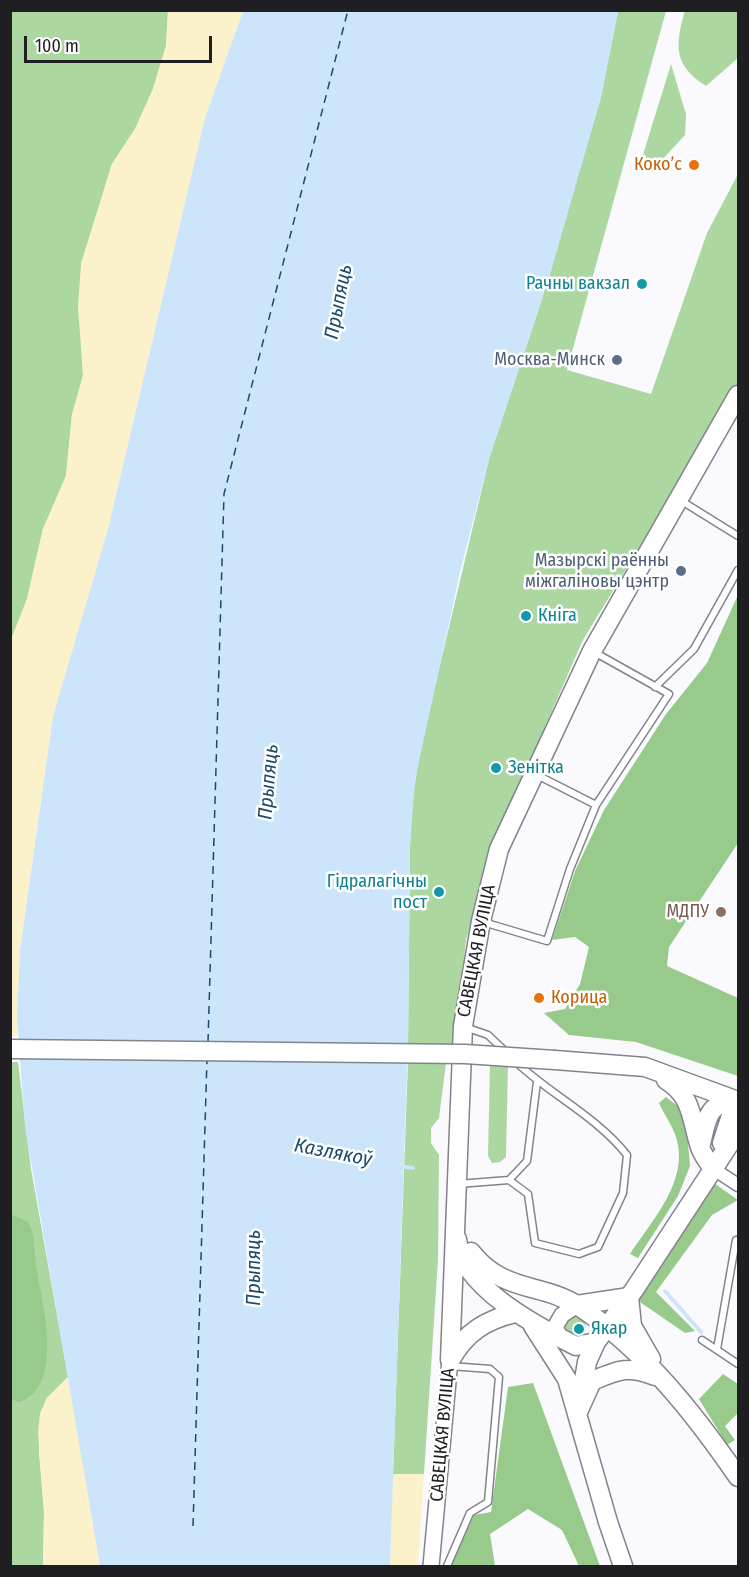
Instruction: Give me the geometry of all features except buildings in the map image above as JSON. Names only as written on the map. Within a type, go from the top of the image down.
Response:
[{"type":"main road","name":"САВЕЦКАЯ ВУЛІЦА","points":[[450,1363],[463,1026],[481,921],[499,849],[592,651],[738,395]]},
{"type":"main road","points":[[10,1049],[465,1054],[555,1060],[645,1067],[737,1100]]},
{"type":"main road","points":[[645,1067],[678,1086],[690,1104],[700,1149],[712,1168]]},
{"type":"main road","points":[[700,1149],[708,1114],[722,1101],[737,1100]]},
{"type":"main road","points":[[712,1168],[737,1100]]},
{"type":"main road","points":[[578,1412],[587,1362],[596,1342],[629,1297],[738,1131]]},
{"type":"main road","points":[[455,1210],[461,1234],[471,1253],[485,1268],[502,1279],[577,1305],[608,1328],[664,1380],[697,1417],[738,1477]]},
{"type":"main road","points":[[455,1210],[457,1243],[481,1282],[521,1316],[576,1347],[596,1342]]},
{"type":"main road","points":[[453,1303],[471,1284],[502,1279]]},
{"type":"main road","points":[[577,1305],[629,1297]]},
{"type":"main road","points":[[629,1297],[632,1326],[664,1380]]},
{"type":"main road","points":[[450,1363],[461,1341],[472,1331],[497,1317],[521,1316]]},
{"type":"main road","points":[[521,1316],[567,1378],[608,1522],[623,1566]]},
{"type":"main road","points":[[578,1412],[592,1381],[611,1373],[636,1368],[664,1380]]},
{"type":"street","points":[[712,1168],[738,1185]]},
{"type":"street","points":[[561,1339],[555,1327],[562,1315],[577,1305]]},
{"type":"street","name":"САВЕЦКАЯ ВУЛІЦА","points":[[431,1566],[450,1363]]},
{"type":"lane","points":[[679,499],[738,536]]},
{"type":"lane","points":[[655,687],[694,649],[738,570]]},
{"type":"lane","points":[[481,921],[547,941],[570,869],[596,805],[669,694],[592,651]]},
{"type":"lane","points":[[534,773],[596,805]]},
{"type":"lane","points":[[457,1184],[509,1180],[528,1194],[535,1243],[579,1254],[598,1247],[624,1193],[627,1155],[610,1134],[537,1082],[488,1035],[463,1026]]},
{"type":"lane","points":[[509,1180],[527,1161],[537,1082]]},
{"type":"lane","points":[[717,1349],[736,1240]]},
{"type":"lane","points":[[702,1340],[738,1364]]},
{"type":"lane","points":[[447,1566],[470,1513],[488,1502],[499,1377],[490,1369],[450,1363]]},
{"type":"green space","points":[[685,10],[738,11],[738,58],[706,86],[687,70],[679,54],[679,34]]},
{"type":"green space","points":[[11,11],[168,11],[166,46],[153,89],[135,129],[112,164],[81,264],[83,376],[72,415],[66,476],[43,529],[27,599],[11,640]]},
{"type":"green space","points":[[618,11],[666,11],[567,370],[651,394],[707,233],[738,174],[738,385],[583,640],[489,854],[466,940],[456,1044],[408,1044],[411,810],[420,749],[489,459],[541,302],[601,97]]},
{"type":"green space","points":[[671,64],[686,114],[685,135],[660,162],[642,158]]},
{"type":"green space","points":[[738,595],[738,843],[669,947],[667,966],[738,998],[738,1076],[636,1042],[569,1035],[544,1013],[565,1009],[580,984],[589,947],[575,937],[552,940],[575,871],[604,810],[666,714],[707,663]]},
{"type":"green space","points":[[408,1061],[446,1063],[439,1118],[431,1128],[431,1143],[439,1155],[438,1260],[424,1474],[393,1474]]},
{"type":"green space","points":[[11,1062],[18,1062],[31,1169],[68,1377],[47,1398],[40,1414],[39,1452],[44,1512],[43,1566],[11,1566]]},
{"type":"green space","points":[[490,1063],[508,1063],[506,1157],[500,1162],[492,1163],[488,1156]]},
{"type":"green space","points":[[666,1097],[679,1107],[687,1131],[690,1166],[678,1196],[638,1258],[630,1254],[666,1199],[678,1169],[679,1153],[676,1137],[659,1103]]},
{"type":"green space","points":[[714,1183],[738,1200],[712,1215],[656,1292],[695,1331],[685,1333],[637,1300]]},
{"type":"green space","points":[[11,1214],[28,1222],[32,1231],[44,1309],[47,1347],[46,1365],[41,1381],[33,1394],[19,1402],[10,1399]]},
{"type":"green space","points":[[575,1317],[583,1320],[586,1328],[583,1336],[575,1339],[567,1336],[564,1328],[567,1320]]},
{"type":"green space","points":[[723,1374],[738,1384],[738,1413],[725,1426],[735,1440],[727,1445],[699,1399]]},
{"type":"green space","points":[[533,1383],[600,1566],[579,1566],[562,1530],[528,1509],[490,1534],[495,1566],[451,1566],[474,1515],[491,1512],[508,1387]]},
{"type":"sand","points":[[168,11],[243,11],[205,118],[108,529],[53,716],[20,949],[17,1036],[11,1036],[11,640],[27,599],[43,529],[66,476],[72,415],[83,375],[78,307],[81,264],[112,164],[135,129],[153,89],[166,46]]},
{"type":"sand","points":[[68,1377],[100,1566],[43,1566],[44,1512],[38,1433],[40,1414],[47,1398]]},
{"type":"sand","points":[[393,1474],[424,1474],[418,1566],[390,1566]]},
{"type":"water","name":"Прыпяць","points":[[243,11],[618,11],[601,97],[552,268],[489,459],[461,568],[415,780],[410,846],[408,1044],[390,1566],[100,1566],[25,1127],[17,1018],[20,950],[53,716],[108,529],[205,118]]},
{"type":"waterway","name":"Казлякоў","points":[[399,1166],[413,1168]]},
{"type":"waterway","name":"Казлякоў","points":[[665,1291],[701,1332]]},
{"type":"ferry route","points":[[208,1042],[224,494],[348,10]]},
{"type":"ferry route","points":[[193,1526],[207,1059]]},
{"type":"place","name":"Кокоʼс","points":[[694,165]]},
{"type":"place","name":"Рачны вакзал","points":[[642,284]]},
{"type":"place","name":"Москва-Минск","points":[[617,360]]},
{"type":"place","name":"Мазырскі раённы міжгаліновы цэнтр","points":[[681,571]]},
{"type":"place","name":"Кніга","points":[[526,616]]},
{"type":"place","name":"Зенітка","points":[[496,768]]},
{"type":"place","name":"Гідралагічны пост","points":[[439,892]]},
{"type":"place","name":"МДПУ","points":[[721,912]]},
{"type":"place","name":"Корица","points":[[539,998]]},
{"type":"place","name":"Якар","points":[[579,1329]]}]
